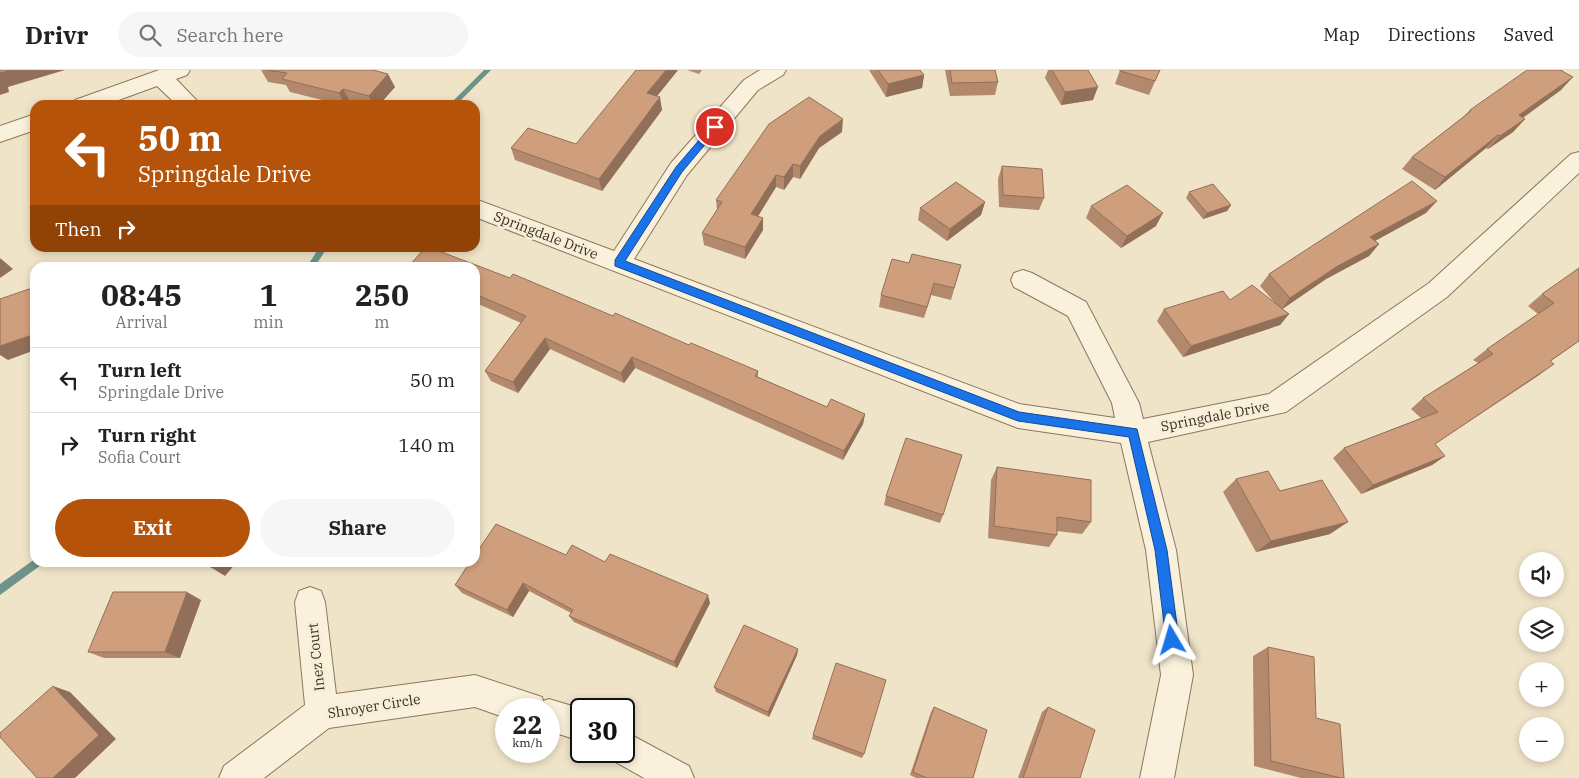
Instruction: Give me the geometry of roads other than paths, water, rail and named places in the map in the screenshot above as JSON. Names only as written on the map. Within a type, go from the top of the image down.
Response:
[{"type":"street","points":[[619,263],[679,169],[751,85],[776,70]]},
{"type":"street","points":[[97,100],[171,74],[187,100]]},
{"type":"street","points":[[0,134],[30,124]]},
{"type":"street","name":"Springdale Drive","points":[[480,210],[1018,416],[1133,433],[1276,404],[1438,290],[1579,160]]},
{"type":"street","points":[[1023,280],[1077,309],[1125,402],[1161,550],[1177,676],[1157,778]]},
{"type":"street","name":"Inez Court","points":[[310,602],[322,712]]},
{"type":"street","name":"Shroyer Circle","points":[[236,778],[322,712],[475,691],[496,698]]},
{"type":"street","points":[[635,754],[677,778]]},
{"type":"waterway","points":[[457,100],[488,70]]},
{"type":"waterway","points":[[314,262],[320,252]]},
{"type":"waterway","points":[[0,590],[31,567]]}]
